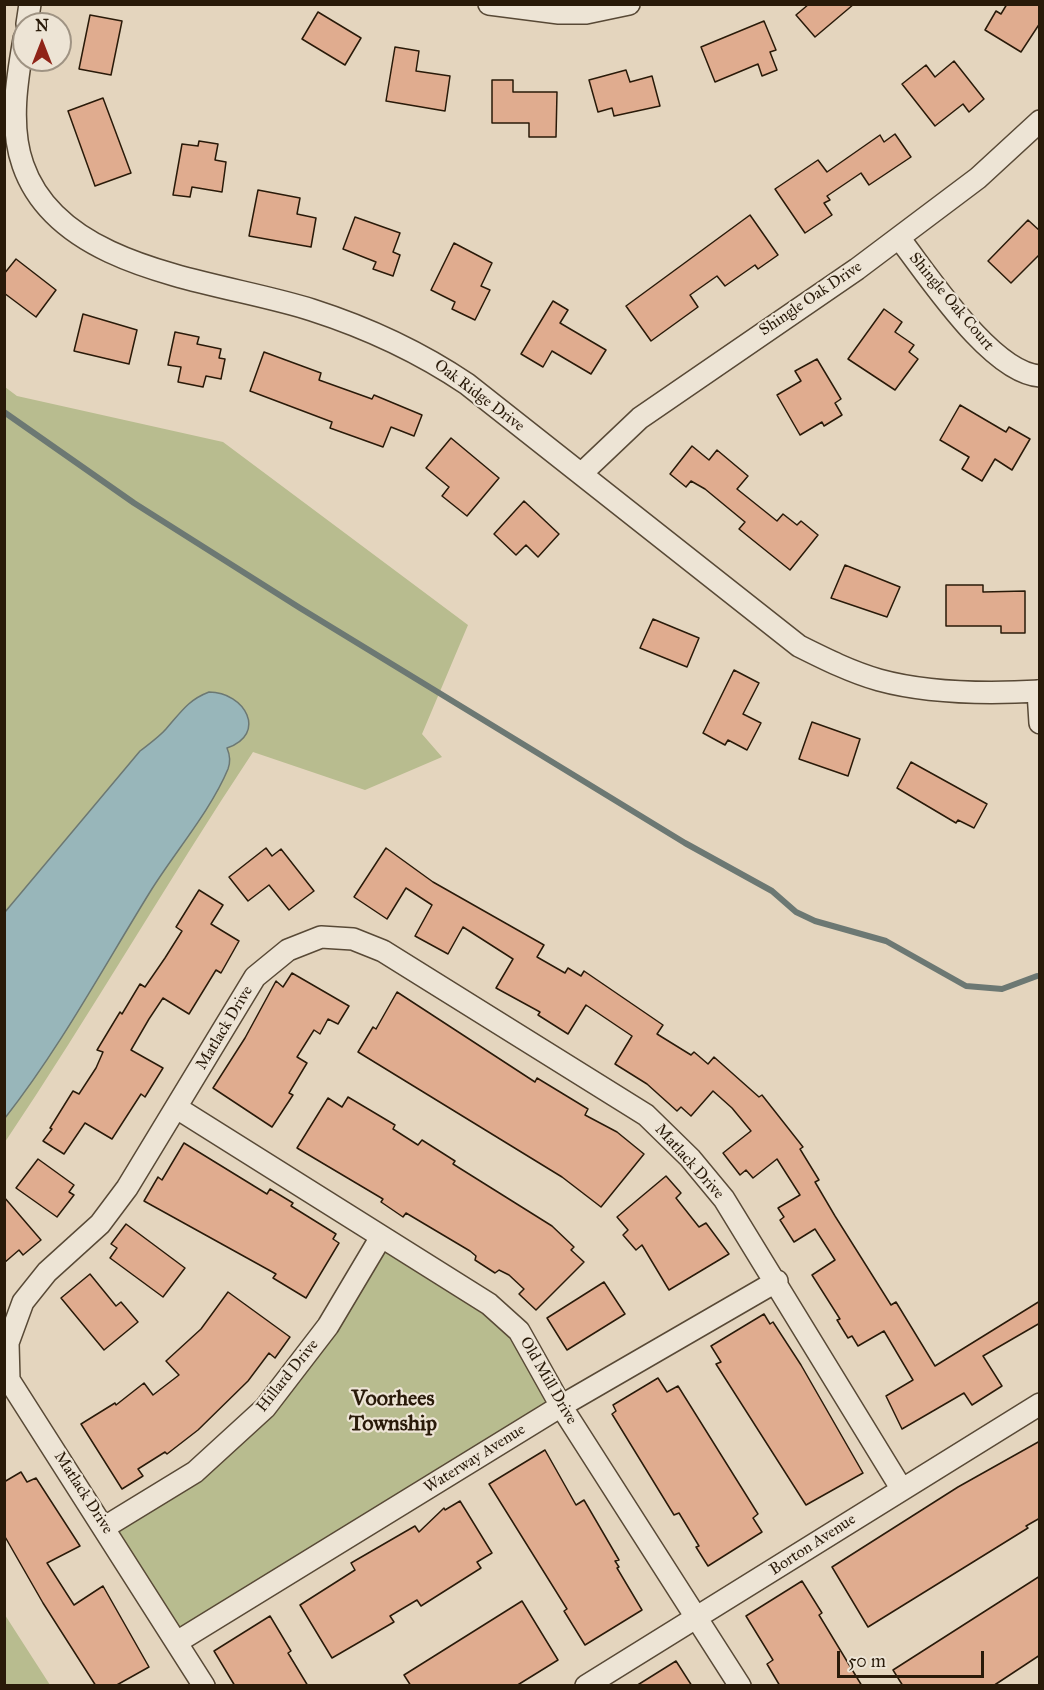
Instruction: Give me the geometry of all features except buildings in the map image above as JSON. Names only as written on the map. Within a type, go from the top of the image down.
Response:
[{"type":"street","points":[[489,4],[559,14],[586,14],[629,4]]},
{"type":"street","name":"Oak Ridge Drive","points":[[18,72],[15,113],[22,164],[37,195],[63,224],[96,246],[126,260],[310,310],[385,336],[427,357],[467,384],[799,646],[841,667],[880,681],[936,690],[1006,693],[1039,691]]},
{"type":"street","name":"Shingle Oak Drive","points":[[581,474],[640,418],[899,238],[978,178],[1040,121]]},
{"type":"street","name":"Shingle Oak Court","points":[[899,238],[958,315],[994,354],[1014,368],[1040,376]]},
{"type":"street","points":[[1039,691],[1040,723]]},
{"type":"street","name":"Matlack Drive","points":[[204,1686],[105,1527],[9,1380],[8,1342],[22,1302],[48,1272],[100,1224],[127,1188],[255,977],[288,950],[321,937],[353,939],[383,951],[646,1115],[690,1158],[724,1199],[777,1281],[901,1488]]},
{"type":"street","name":"Old Mill Drive","points":[[177,1108],[489,1304],[519,1331],[561,1406],[740,1686]]},
{"type":"street","name":"Hillard Drive","points":[[105,1527],[195,1472],[265,1408],[328,1326],[381,1237]]},
{"type":"street","name":"Waterway Avenue","points":[[177,1642],[561,1406],[777,1281]]},
{"type":"street","name":"Borton Avenue","points":[[586,1686],[901,1488],[1040,1404]]},
{"type":"green space","points":[[5,387],[17,396],[223,442],[468,625],[422,734],[442,757],[365,790],[253,752],[5,1142]]},
{"type":"green space","points":[[381,1237],[489,1304],[561,1406],[177,1642],[105,1527],[265,1408]]},
{"type":"green space","points":[[5,1615],[50,1685],[5,1685]]},
{"type":"water","points":[[209,692],[222,694],[241,706],[247,715],[249,724],[247,733],[239,742],[227,748],[230,758],[229,766],[212,801],[150,892],[63,1036],[5,1118],[5,912],[140,751],[163,732],[190,703]]},
{"type":"waterway","points":[[4,412],[134,503],[300,608],[685,843],[772,891],[796,912],[815,921],[886,941],[966,986],[1002,989],[1037,976]]},
{"type":"district","name":"Voorhees Township","points":[[393,1412]]}]
